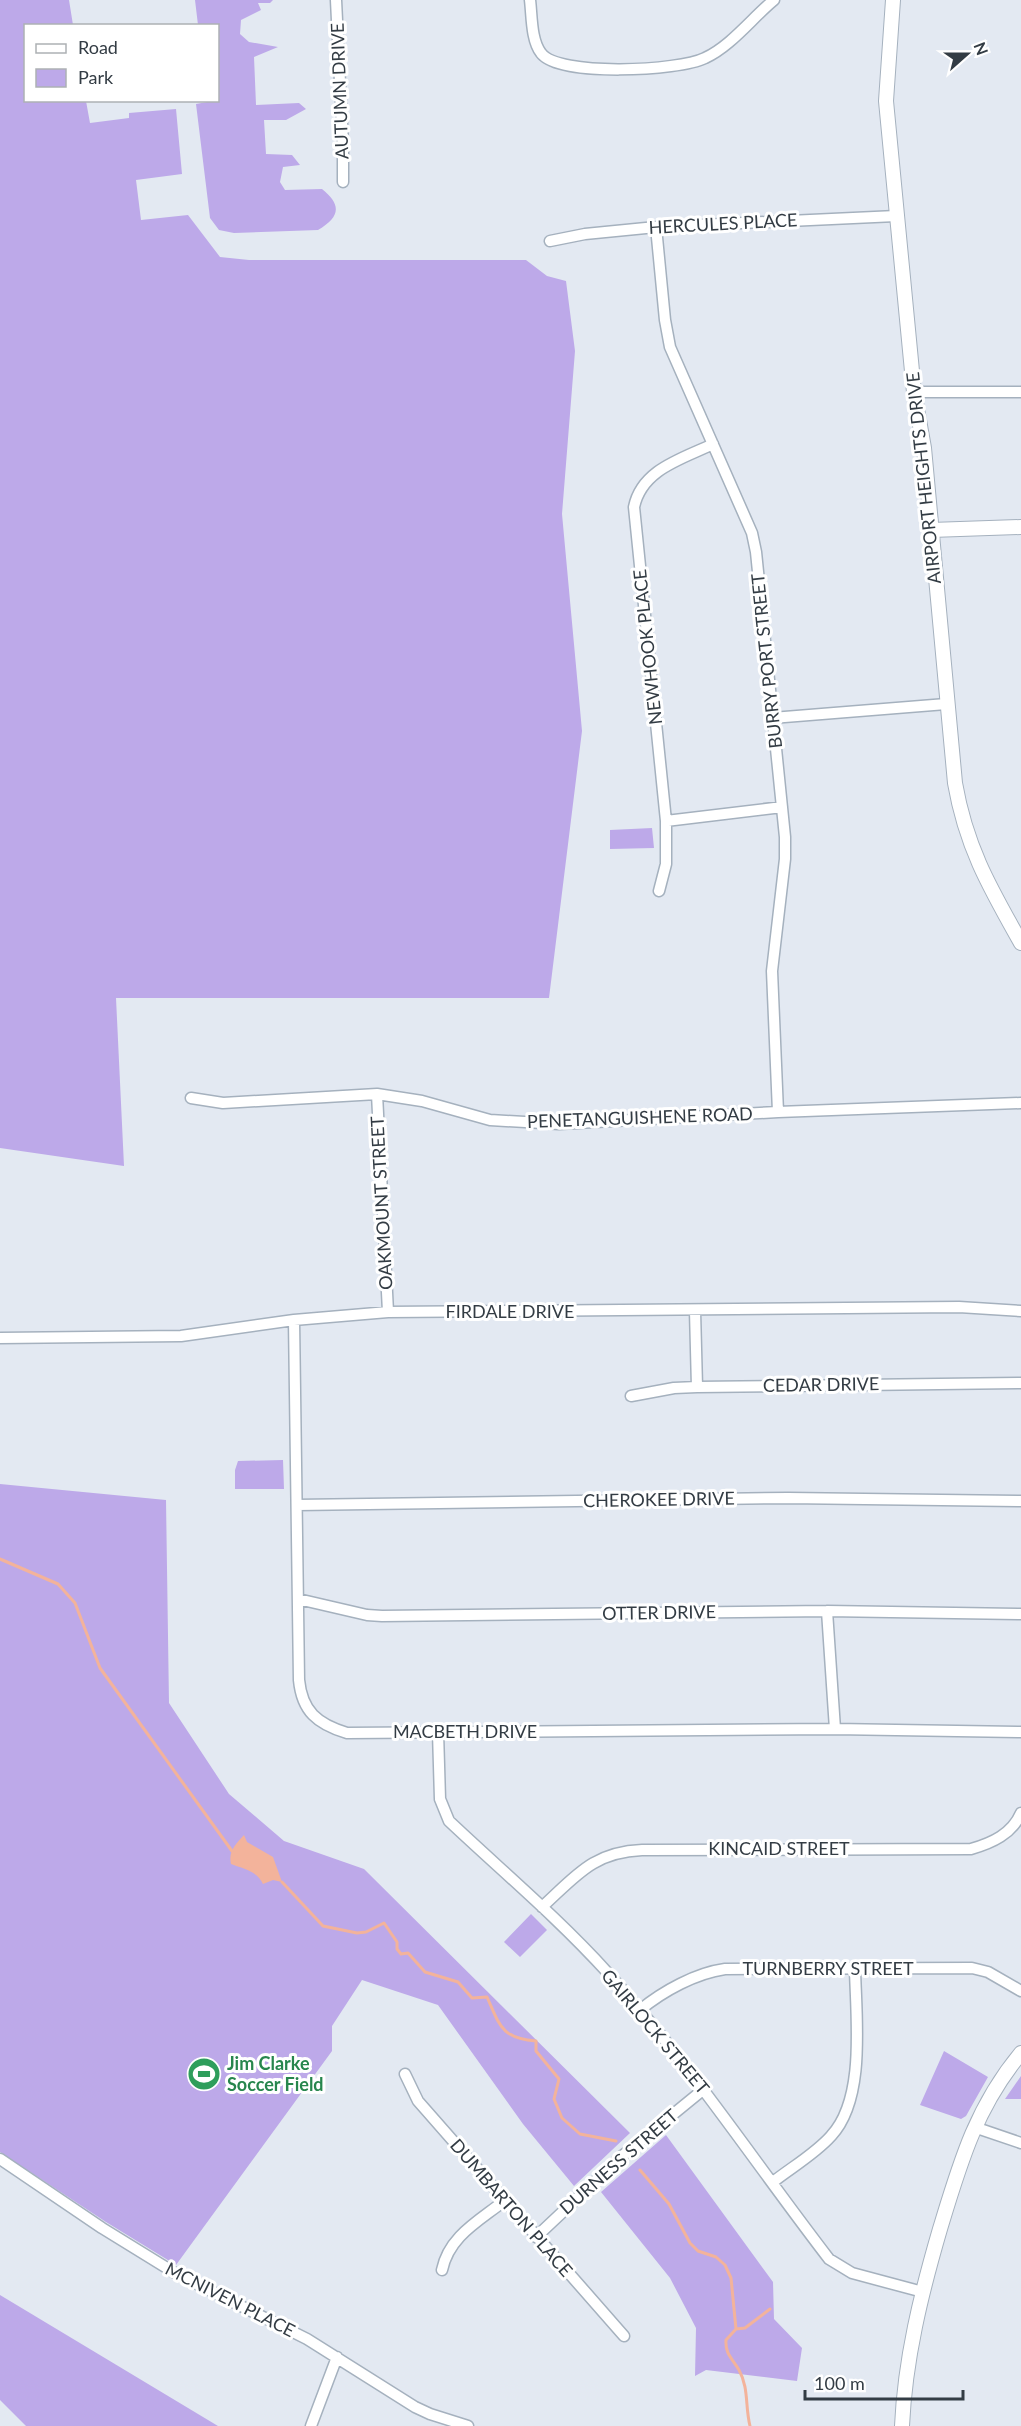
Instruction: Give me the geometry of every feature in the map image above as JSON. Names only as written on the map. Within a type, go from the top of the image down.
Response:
[{"type":"street","name":"AUTUMN DRIVE","points":[[336,0],[343,182]]},
{"type":"street","points":[[530,0],[536,42],[541,53],[548,60],[556,64],[579,68],[638,68],[678,67],[712,55],[774,0]]},
{"type":"street","name":"AIRPORT HEIGHTS DRIVE","points":[[893,0],[886,101],[914,392],[924,448],[955,783],[967,832],[984,879],[1021,943]]},
{"type":"street","name":"HERCULES PLACE","points":[[550,241],[585,234],[656,227],[896,216]]},
{"type":"street","name":"BURRY PORT STREET","points":[[656,227],[668,339],[673,356],[755,545],[782,807],[785,858],[772,971],[778,1112]]},
{"type":"street","points":[[914,392],[1021,392]]},
{"type":"street","name":"NEWHOOK PLACE","points":[[659,891],[666,864],[666,821],[634,507],[640,489],[653,474],[713,444]]},
{"type":"street","points":[[931,530],[1021,527]]},
{"type":"street","points":[[772,718],[946,704]]},
{"type":"street","points":[[666,821],[782,807]]},
{"type":"street","name":"PENETANGUISHENE ROAD","points":[[191,1098],[223,1103],[377,1094],[422,1101],[490,1120],[536,1124],[1021,1103]]},
{"type":"street","name":"OAKMOUNT STREET","points":[[377,1094],[388,1312]]},
{"type":"street","name":"FIRDALE DRIVE","points":[[0,1338],[181,1336],[294,1320],[388,1312],[959,1307],[1021,1311]]},
{"type":"street","points":[[695,1311],[697,1387]]},
{"type":"street","name":"MACBETH DRIVE","points":[[294,1320],[297,1652],[301,1696],[307,1709],[330,1728],[347,1733],[835,1729],[1021,1731]]},
{"type":"street","name":"CEDAR DRIVE","points":[[631,1396],[674,1388],[697,1387],[1021,1383]]},
{"type":"street","name":"CHEROKEE DRIVE","points":[[297,1504],[788,1498],[1021,1501]]},
{"type":"street","name":"OTTER DRIVE","points":[[298,1599],[367,1615],[382,1616],[827,1611],[1021,1614]]},
{"type":"street","points":[[827,1611],[835,1729]]},
{"type":"street","name":"GAIRLOCK STREET","points":[[438,1732],[440,1799],[442,1810],[449,1821],[542,1907],[606,1971],[640,2010],[704,2089],[829,2259],[852,2272],[923,2292]]},
{"type":"street","name":"KINCAID STREET","points":[[542,1907],[590,1864],[600,1858],[620,1852],[642,1850],[971,1849],[987,1845],[1003,1836],[1017,1823],[1021,1814]]},
{"type":"street","name":"TURNBERRY STREET","points":[[640,2010],[661,1995],[716,1970],[972,1968],[988,1972],[1021,1992]]},
{"type":"street","points":[[772,2182],[831,2137],[843,2121],[855,2080],[855,1969]]},
{"type":"street","points":[[902,2426],[909,2360],[923,2292],[960,2164],[974,2127],[1000,2079],[1021,2053]]},
{"type":"street","name":"DUMBARTON PLACE","points":[[405,2074],[418,2101],[624,2336]]},
{"type":"street","name":"DURNESS STREET","points":[[536,2237],[622,2156],[704,2089]]},
{"type":"street","points":[[974,2127],[1021,2143]]},
{"type":"street","name":"MCNIVEN PLACE","points":[[0,2159],[102,2228],[175,2273],[272,2320],[337,2357],[415,2407],[468,2426]]},
{"type":"street","points":[[442,2270],[445,2257],[457,2238],[504,2201]]},
{"type":"street","points":[[311,2426],[337,2357]]},
{"type":"green space","points":[[0,0],[69,0],[73,24],[24,24],[24,102],[86,102],[90,123],[129,118],[129,113],[176,109],[182,174],[136,180],[141,220],[188,215],[220,257],[249,260],[526,260],[547,276],[566,281],[575,351],[562,514],[582,731],[549,998],[116,998],[124,1166],[0,1148]]},
{"type":"green space","points":[[195,0],[273,0],[270,3],[258,3],[261,10],[241,20],[240,34],[249,42],[278,47],[254,57],[256,105],[299,103],[306,109],[286,120],[264,120],[266,154],[292,155],[300,165],[283,167],[280,182],[285,190],[322,189],[333,200],[336,211],[334,216],[318,230],[234,233],[219,230],[210,218],[196,104],[219,102],[219,24],[198,24]]},
{"type":"green space","points":[[652,828],[654,848],[610,849],[610,830]]},
{"type":"green space","points":[[283,1460],[284,1489],[235,1489],[235,1470],[238,1461]]},
{"type":"green space","points":[[0,1484],[166,1500],[169,1703],[229,1794],[284,1841],[364,1869],[630,2133],[574,2186],[523,2124],[438,2005],[362,1980],[332,2026],[332,2051],[176,2265],[0,2152]]},
{"type":"green space","points":[[531,1914],[547,1930],[520,1957],[504,1942]]},
{"type":"green space","points":[[944,2051],[988,2077],[966,2116],[961,2119],[920,2105]]},
{"type":"green space","points":[[1021,2076],[1021,2099],[1005,2099]]},
{"type":"green space","points":[[666,2135],[773,2282],[774,2319],[802,2348],[797,2381],[706,2370],[695,2376],[696,2328],[670,2278],[601,2192]]},
{"type":"green space","points":[[0,2295],[218,2426],[26,2426],[0,2400]]},
{"type":"shaded area","points":[[244,1835],[247,1842],[273,1857],[282,1882],[273,1880],[263,1884],[254,1873],[231,1864],[232,1851]]},
{"type":"waterway","points":[[0,1559],[58,1584],[75,1603],[100,1668],[232,1851]]},
{"type":"waterway","points":[[282,1882],[323,1926],[357,1933],[366,1932],[384,1923],[397,1942],[397,1949],[401,1954],[408,1953],[425,1972],[458,1982],[472,1998],[487,1997],[503,2029],[515,2037],[536,2041],[536,2051],[559,2079],[554,2099],[562,2118],[580,2134],[616,2141]]},
{"type":"waterway","points":[[640,2170],[669,2204],[690,2243],[698,2251],[716,2257],[725,2265],[731,2278],[736,2329],[726,2340],[726,2345],[746,2390],[750,2426]]},
{"type":"waterway","points":[[736,2329],[745,2328],[770,2309]]},
{"type":"place","name":"Jim Clarke Soccer Field","points":[[204,2074]]}]
